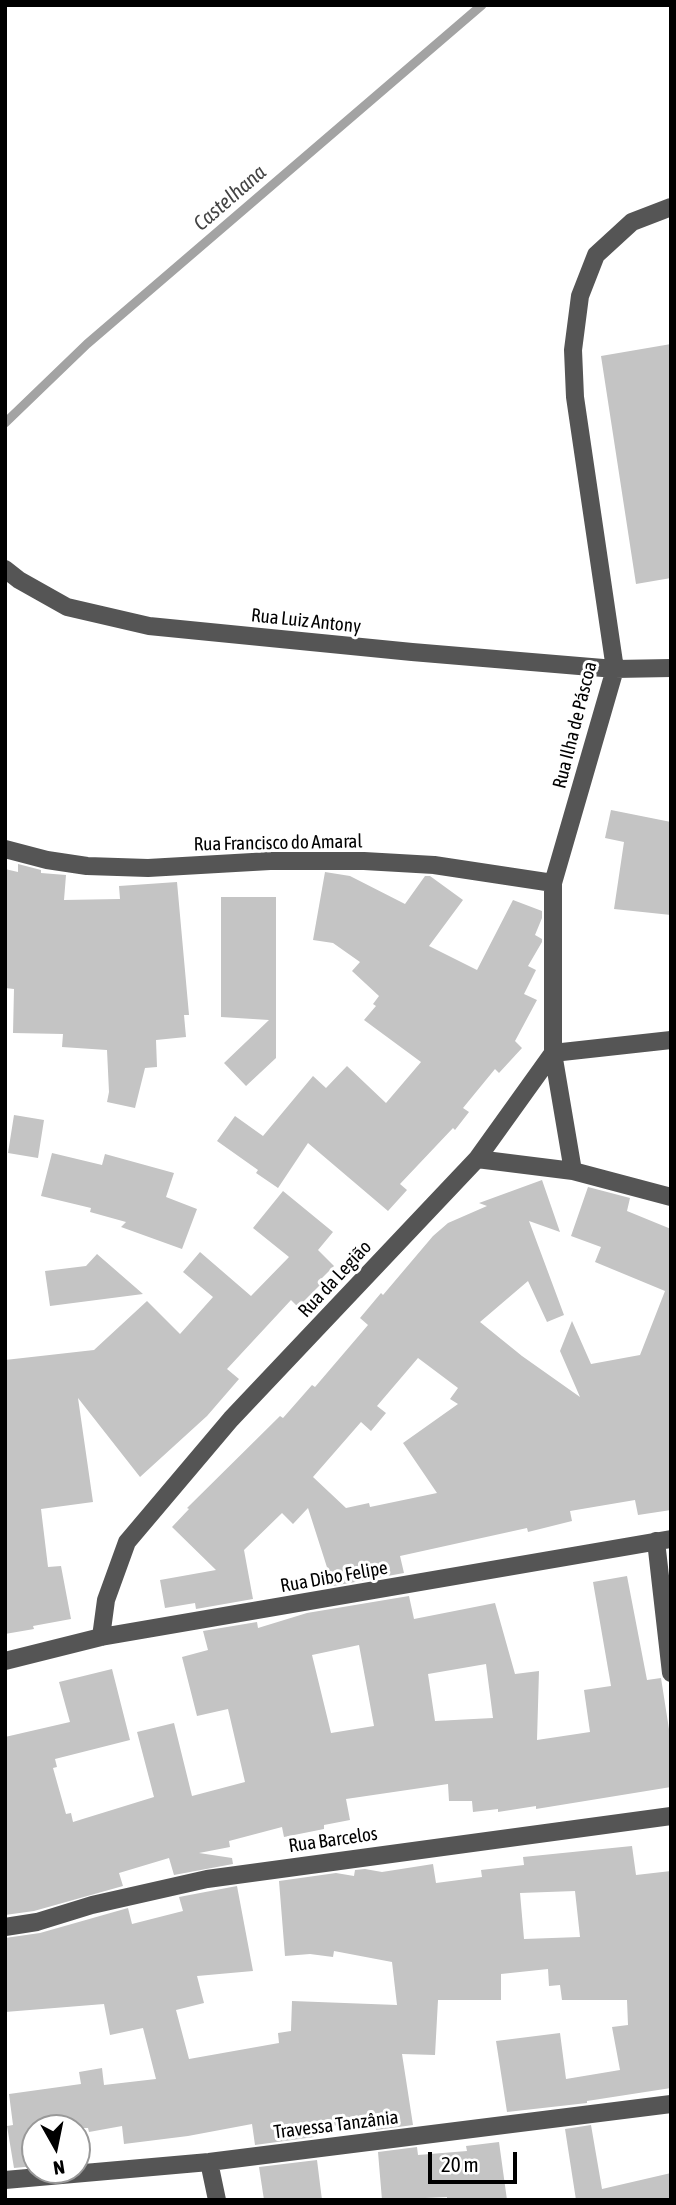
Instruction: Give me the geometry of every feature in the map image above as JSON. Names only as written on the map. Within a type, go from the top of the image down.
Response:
[{"type":"street","name":"Rua Ilha de Páscoa","points":[[573,1171],[553,1053],[553,883],[615,669],[575,397],[573,350],[580,296],[596,256],[632,222],[671,207]]},
{"type":"street","name":"Rua Luiz Antony","points":[[5,569],[67,607],[149,626],[615,669],[671,667]]},
{"type":"street","name":"Rua Francisco do Amaral","points":[[5,849],[47,860],[87,866],[148,868],[270,861],[364,861],[433,865],[553,883]]},
{"type":"street","points":[[553,1053],[671,1040]]},
{"type":"street","name":"Rua da Legião","points":[[101,1637],[106,1600],[127,1542],[231,1419],[477,1159],[553,1053]]},
{"type":"street","points":[[477,1159],[573,1171],[671,1197]]},
{"type":"street","points":[[663,1540],[671,1673]]},
{"type":"street","name":"Rua Dibo Felipe","points":[[5,1661],[101,1637],[663,1540]]},
{"type":"street","name":"Rua Barcelos","points":[[5,1927],[37,1922],[92,1905],[207,1879],[671,1816]]},
{"type":"street","name":"Travessa Tanzânia","points":[[5,2180],[209,2162],[671,2104]]},
{"type":"street","points":[[209,2162],[217,2200]]},
{"type":"building","points":[[671,344],[671,578],[636,584],[601,356]]},
{"type":"building","points":[[611,810],[671,822],[671,915],[614,909],[624,842],[605,838]]},
{"type":"building","points":[[18,864],[41,870],[41,873],[66,875],[64,900],[120,899],[119,886],[177,882],[189,1015],[184,1015],[186,1037],[156,1040],[157,1067],[145,1068],[135,1108],[107,1102],[107,1050],[62,1047],[63,1034],[13,1033],[14,989],[5,988],[5,869],[18,872]]},
{"type":"building","points":[[325,872],[350,876],[405,904],[425,876],[430,876],[463,900],[429,946],[477,970],[513,900],[542,911],[535,935],[542,939],[542,942],[528,966],[536,970],[524,994],[537,1000],[515,1041],[522,1048],[499,1073],[495,1069],[463,1108],[469,1112],[455,1130],[453,1128],[400,1184],[407,1190],[388,1211],[308,1143],[278,1188],[217,1141],[235,1116],[263,1136],[313,1076],[326,1088],[347,1066],[386,1103],[421,1062],[364,1020],[376,1006],[373,1004],[379,996],[352,971],[360,962],[333,943],[313,940]]},
{"type":"building","points":[[221,897],[276,897],[276,1058],[246,1086],[224,1063],[269,1020],[221,1017]]},
{"type":"building","points":[[14,1115],[44,1120],[38,1158],[8,1153]]},
{"type":"building","points":[[52,1153],[102,1165],[105,1154],[174,1173],[166,1197],[197,1209],[182,1249],[121,1227],[126,1222],[90,1212],[91,1208],[41,1196]]},
{"type":"building","points":[[542,1180],[560,1232],[529,1221],[564,1315],[547,1322],[528,1281],[480,1322],[580,1397],[560,1351],[572,1321],[591,1364],[640,1355],[665,1291],[595,1262],[601,1247],[571,1236],[588,1187],[630,1198],[627,1211],[671,1229],[671,1510],[638,1515],[635,1500],[570,1511],[572,1521],[528,1532],[527,1528],[400,1556],[404,1573],[333,1586],[308,1508],[293,1524],[282,1513],[244,1550],[253,1599],[196,1609],[195,1603],[165,1608],[160,1580],[216,1570],[172,1527],[189,1509],[187,1508],[280,1416],[283,1418],[312,1385],[315,1387],[368,1325],[360,1318],[433,1236],[448,1223],[487,1206],[479,1203]],"holes":[[[418,1358],[458,1388],[450,1399],[458,1404],[403,1443],[437,1493],[370,1507],[369,1503],[346,1508],[313,1477],[361,1422],[371,1431],[386,1413],[377,1406]]]},
{"type":"building","points":[[283,1191],[333,1232],[318,1250],[334,1266],[319,1281],[322,1283],[298,1307],[291,1300],[227,1369],[239,1379],[207,1416],[140,1477],[78,1398],[93,1502],[41,1509],[48,1567],[61,1566],[71,1619],[5,1634],[5,1360],[94,1350],[147,1301],[180,1334],[213,1297],[183,1272],[200,1252],[251,1296],[289,1257],[253,1228]]},
{"type":"building","points":[[97,1254],[143,1294],[50,1306],[45,1271],[86,1266]]},
{"type":"building","points":[[627,1576],[647,1680],[661,1678],[671,1742],[671,1787],[536,1809],[536,1806],[498,1812],[498,1809],[473,1812],[472,1801],[449,1801],[448,1784],[346,1799],[350,1820],[324,1825],[324,1829],[284,1837],[282,1827],[229,1841],[230,1847],[199,1853],[232,1858],[233,1864],[174,1875],[169,1858],[119,1873],[123,1886],[34,1911],[5,1915],[5,1737],[70,1722],[59,1682],[112,1669],[130,1740],[55,1759],[57,1767],[53,1768],[66,1814],[71,1813],[73,1822],[154,1797],[137,1732],[174,1723],[192,1796],[245,1782],[228,1709],[197,1716],[182,1657],[208,1650],[203,1631],[257,1622],[258,1628],[307,1613],[409,1596],[414,1619],[495,1603],[515,1674],[539,1671],[537,1740],[590,1732],[584,1690],[611,1686],[593,1582]],"holes":[[[359,1645],[374,1726],[331,1733],[312,1655]],[[486,1664],[493,1718],[435,1721],[428,1674]]]},
{"type":"building","points":[[632,1846],[636,1875],[671,1871],[671,2088],[587,2103],[507,2112],[496,2041],[560,2033],[566,2079],[620,2070],[612,2027],[628,2025],[627,2000],[562,2000],[560,1985],[549,1986],[548,1969],[501,1974],[501,2000],[438,2000],[435,2055],[402,2054],[413,2125],[376,2130],[375,2119],[313,2129],[314,2137],[255,2145],[252,2124],[124,2144],[122,2126],[91,2132],[91,2114],[21,2114],[21,2167],[14,2168],[7,2126],[13,2125],[9,2094],[81,2084],[79,2072],[102,2068],[104,2085],[156,2079],[143,2028],[110,2035],[104,2004],[5,2012],[5,1938],[40,1933],[128,1908],[132,1924],[183,1911],[179,1897],[237,1886],[253,1971],[197,1976],[204,2003],[176,2010],[189,2059],[279,2043],[278,2033],[291,2031],[292,2001],[397,2005],[392,1962],[334,1951],[333,1957],[310,1954],[285,1956],[279,1881],[336,1873],[354,1876],[355,1870],[382,1872],[433,1864],[436,1883],[482,1877],[481,1870],[524,1865],[523,1857]],"holes":[[[575,1891],[580,1937],[524,1939],[520,1893]]]},
{"type":"building","points":[[591,2125],[602,2189],[671,2173],[671,2200],[576,2200],[565,2129]]},
{"type":"building","points":[[499,2142],[507,2200],[447,2200],[447,2197],[382,2200],[378,2152],[417,2147],[418,2155],[467,2151],[466,2146]]},
{"type":"building","points":[[317,2160],[322,2200],[264,2200],[259,2167]]},
{"type":"waterway","name":"Castelhana","points":[[5,423],[87,344],[482,5]]}]
